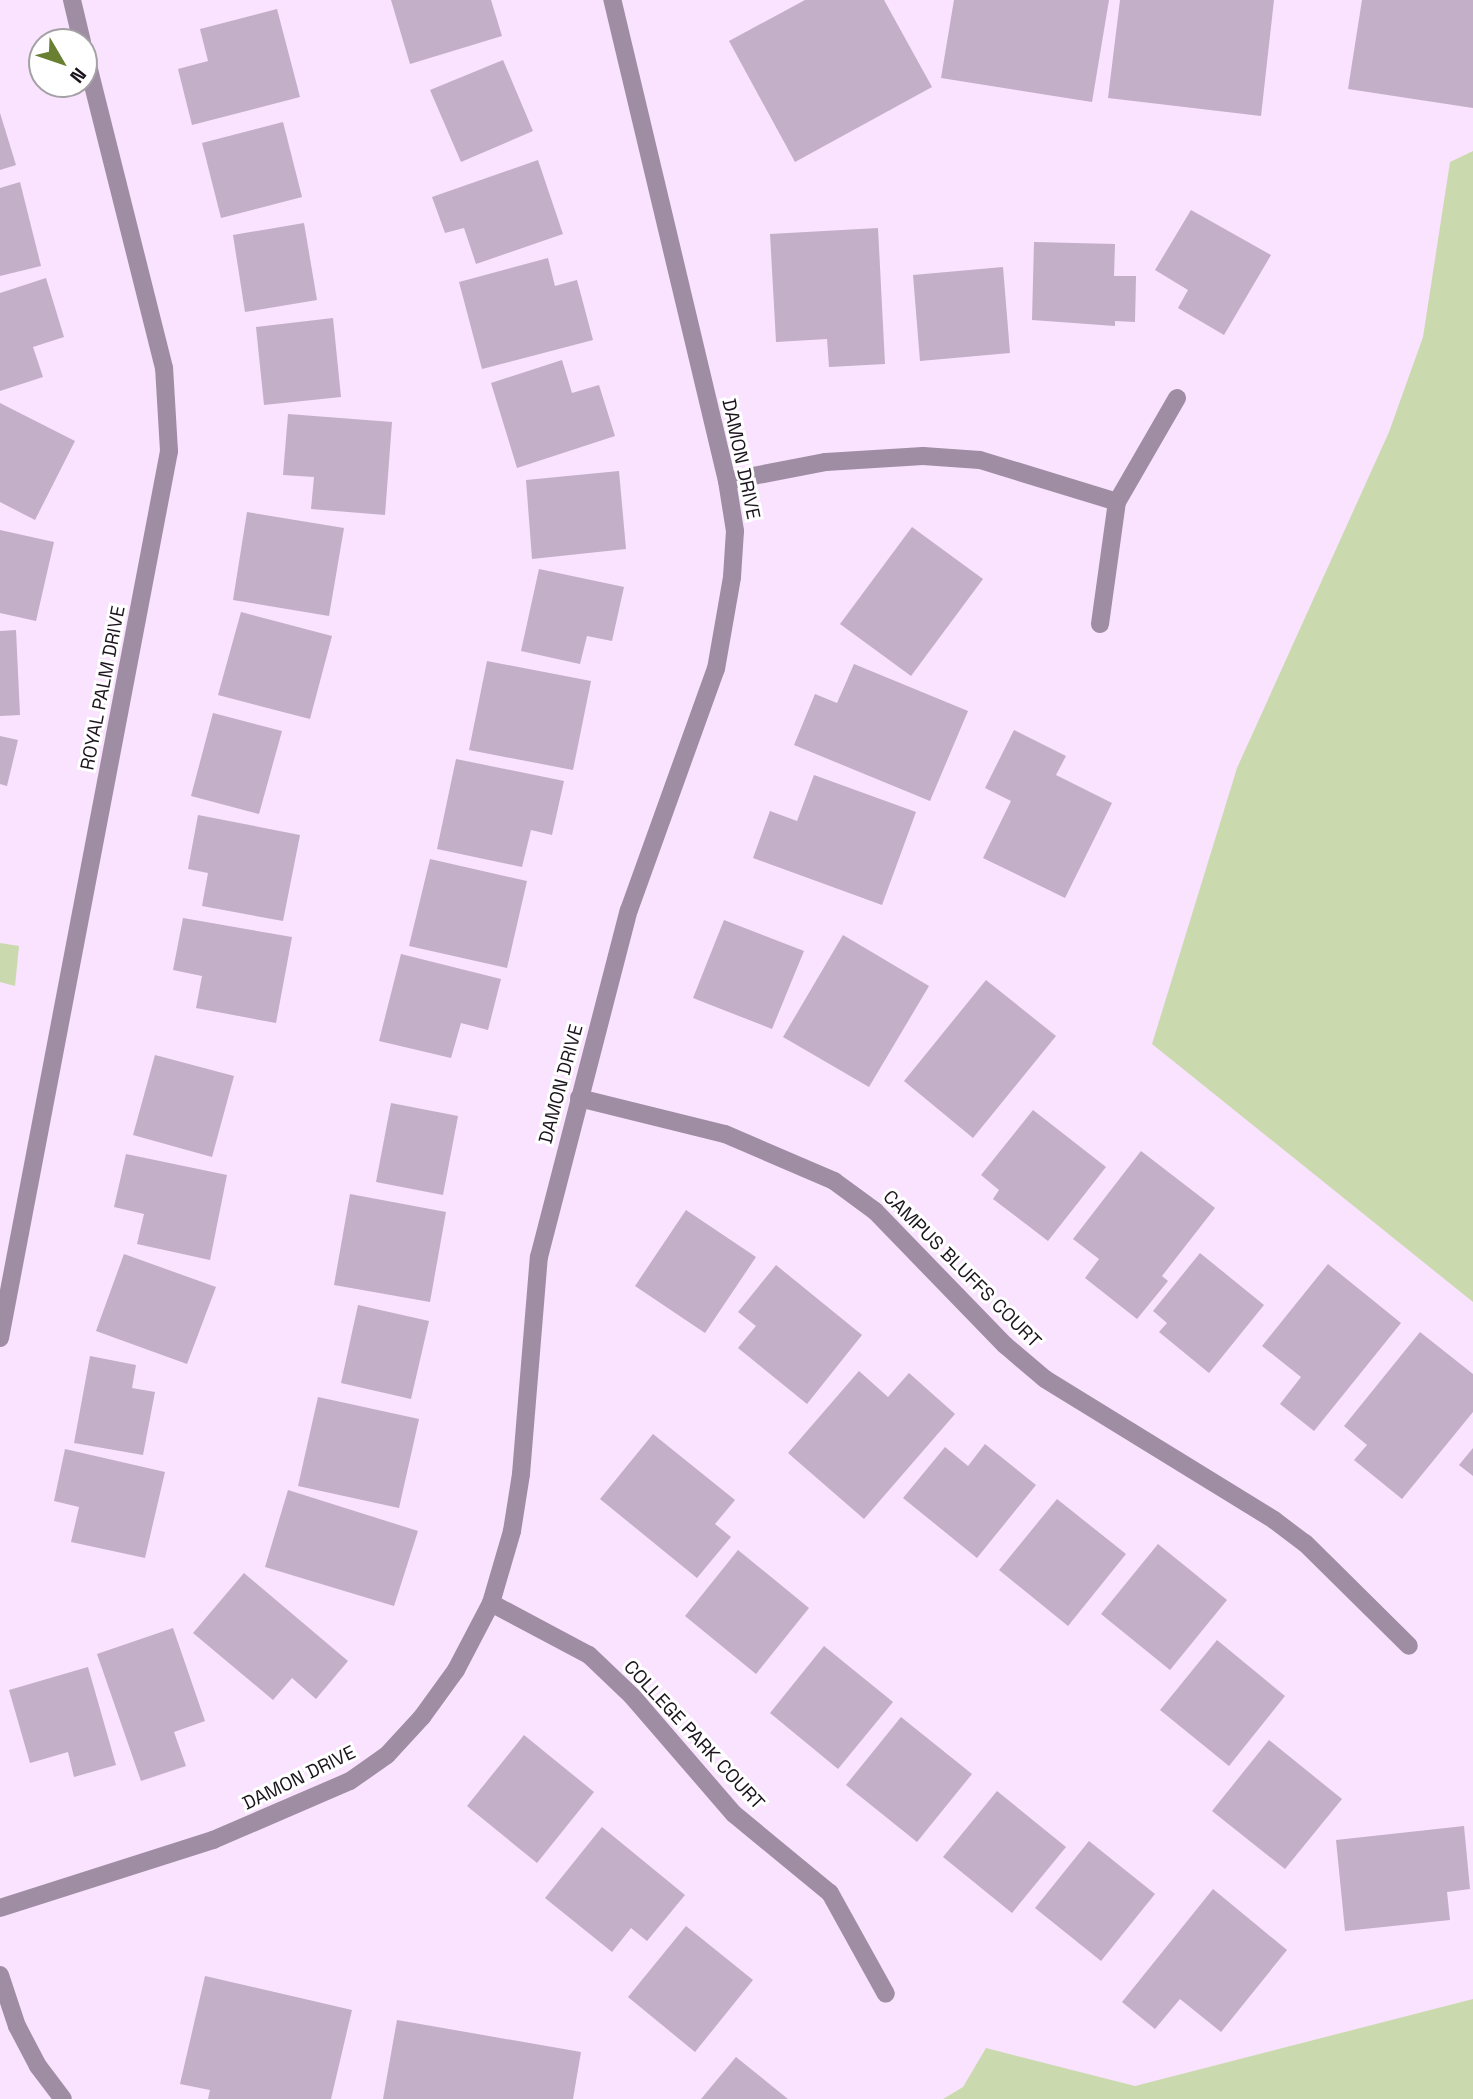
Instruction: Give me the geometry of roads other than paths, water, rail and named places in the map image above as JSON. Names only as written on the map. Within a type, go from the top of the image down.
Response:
[{"type":"street","points":[[72,0],[79,28]]},
{"type":"street","name":"DAMON DRIVE","points":[[0,1908],[212,1840],[350,1781],[387,1755],[422,1717],[456,1670],[492,1603],[512,1531],[521,1474],[539,1257],[629,910],[716,669],[727,620],[735,531],[727,481],[612,0]]},
{"type":"street","name":"ROYAL PALM DRIVE","points":[[0,1338],[169,451],[164,368],[96,98]]},
{"type":"street","points":[[1100,624],[1117,502],[1177,398]]},
{"type":"street","points":[[727,481],[826,462],[923,456],[980,460],[1117,502]]},
{"type":"street","name":"CAMPUS BLUFFS COURT","points":[[579,1098],[725,1134],[834,1181],[875,1211],[1005,1345],[1045,1379],[1284,1528],[1409,1646]]},
{"type":"street","name":"COLLEGE PARK COURT","points":[[492,1603],[589,1655],[632,1696],[734,1814],[830,1893],[886,1994]]},
{"type":"street","points":[[0,1975],[22,2036],[63,2099]]}]
